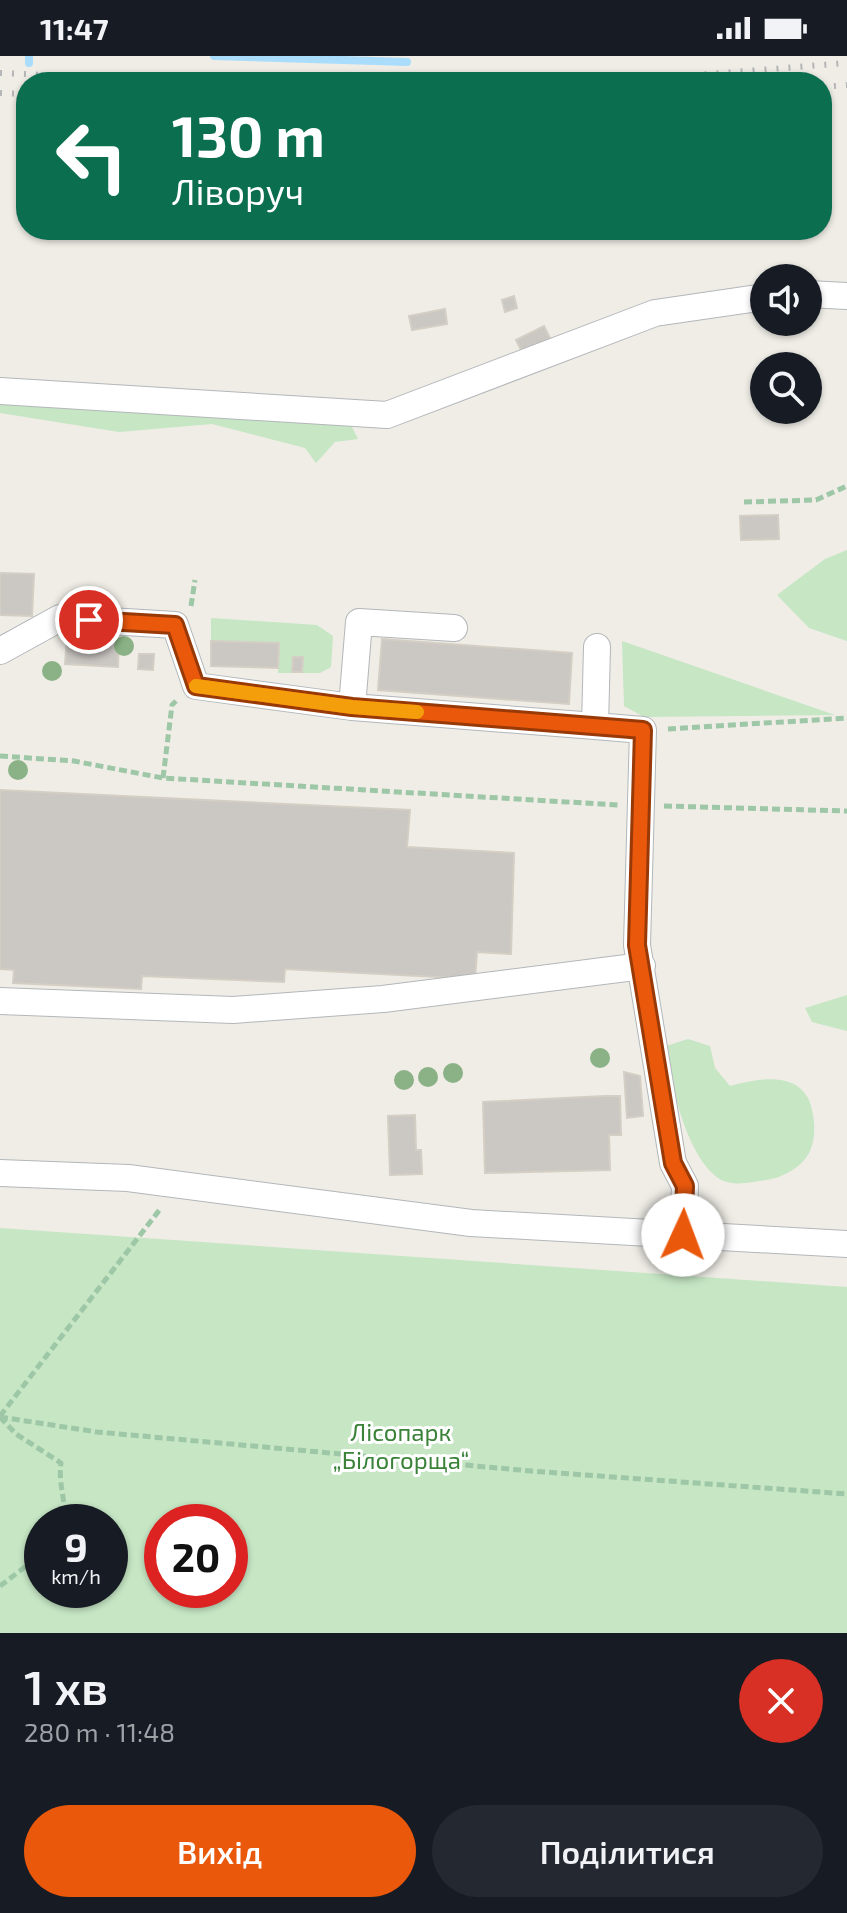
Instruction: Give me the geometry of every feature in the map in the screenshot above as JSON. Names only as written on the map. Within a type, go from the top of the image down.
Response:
[{"type":"lane","points":[[822,295],[847,296]]},
{"type":"lane","points":[[0,391],[387,415],[655,313],[750,299]]},
{"type":"lane","points":[[0,651],[60,618],[175,625],[196,686],[352,707],[643,730],[636,889],[637,945],[673,1163],[685,1186],[683,1235]]},
{"type":"lane","points":[[352,707],[359,622],[454,628]]},
{"type":"lane","points":[[595,726],[597,647]]},
{"type":"lane","points":[[0,1001],[233,1010],[383,999],[642,966]]},
{"type":"lane","points":[[0,1173],[128,1178],[471,1223],[847,1244]]},
{"type":"path","points":[[744,502],[816,500],[847,486]]},
{"type":"path","points":[[163,778],[172,705],[196,686]]},
{"type":"path","points":[[643,730],[847,718]]},
{"type":"path","points":[[0,756],[74,761],[163,778],[642,806],[847,811]]},
{"type":"path","points":[[0,1417],[179,1185]]},
{"type":"path","points":[[0,1417],[97,1432],[847,1494]]},
{"type":"path","points":[[0,1417],[16,1434],[61,1463],[58,1486],[66,1504]]},
{"type":"path","points":[[0,1586],[24,1568]]},
{"type":"green space","points":[[0,382],[348,419],[358,439],[335,442],[316,463],[305,448],[212,424],[119,432],[0,413]]},
{"type":"green space","points":[[847,550],[847,641],[809,628],[777,595],[825,559]]},
{"type":"green space","points":[[211,618],[317,625],[333,636],[331,667],[320,673],[278,673],[279,643],[211,641]]},
{"type":"green space","points":[[622,641],[835,715],[644,717],[624,706]]},
{"type":"green space","points":[[847,995],[847,1031],[812,1022],[805,1008]]},
{"type":"green space","points":[[688,1039],[710,1046],[715,1068],[730,1086],[769,1079],[782,1080],[802,1090],[809,1100],[814,1133],[807,1157],[797,1167],[779,1177],[745,1183],[724,1181],[712,1172],[691,1141],[683,1121],[668,1061],[666,1046]]},
{"type":"green space","name":"Лісопарк „Білогорща“","points":[[0,1228],[847,1287],[847,1633],[0,1633]]},
{"type":"building","points":[[514,296],[517,308],[505,312],[502,300]]},
{"type":"building","points":[[445,309],[447,324],[412,330],[409,316]]},
{"type":"building","points":[[544,326],[551,340],[523,354],[516,340]]},
{"type":"building","points":[[778,515],[779,539],[741,540],[740,516]]},
{"type":"building","points":[[0,573],[34,574],[32,616],[0,615]]},
{"type":"building","points":[[67,637],[119,640],[118,667],[65,664]]},
{"type":"building","points":[[382,639],[572,653],[569,704],[378,690]]},
{"type":"building","points":[[211,641],[279,643],[278,668],[211,666]]},
{"type":"building","points":[[139,654],[154,654],[153,670],[138,669]]},
{"type":"building","points":[[293,657],[303,657],[302,672],[292,672]]},
{"type":"building","points":[[0,790],[410,810],[407,847],[514,853],[511,954],[477,952],[475,979],[285,969],[284,982],[142,976],[141,989],[13,983],[14,970],[0,969]]},
{"type":"building","points":[[624,1072],[640,1076],[643,1116],[627,1118]]},
{"type":"building","points":[[620,1096],[621,1135],[609,1135],[610,1170],[485,1173],[483,1102]]},
{"type":"building","points":[[415,1115],[416,1150],[421,1150],[422,1174],[390,1175],[388,1116]]},
{"type":"waterway","points":[[29,56],[29,63]]},
{"type":"waterway","points":[[214,56],[407,62]]},
{"type":"railway","points":[[734,72],[847,63]]},
{"type":"railway","points":[[0,73],[16,74]]},
{"type":"railway","points":[[832,86],[847,85]]},
{"type":"railway","points":[[0,93],[16,94]]},
{"type":"slow traffic","points":[[196,686],[352,707],[417,712]]},
{"type":"route","points":[[89,620],[175,625],[196,686],[352,707],[643,730],[636,889],[637,945],[673,1163],[685,1186],[683,1235]]}]
